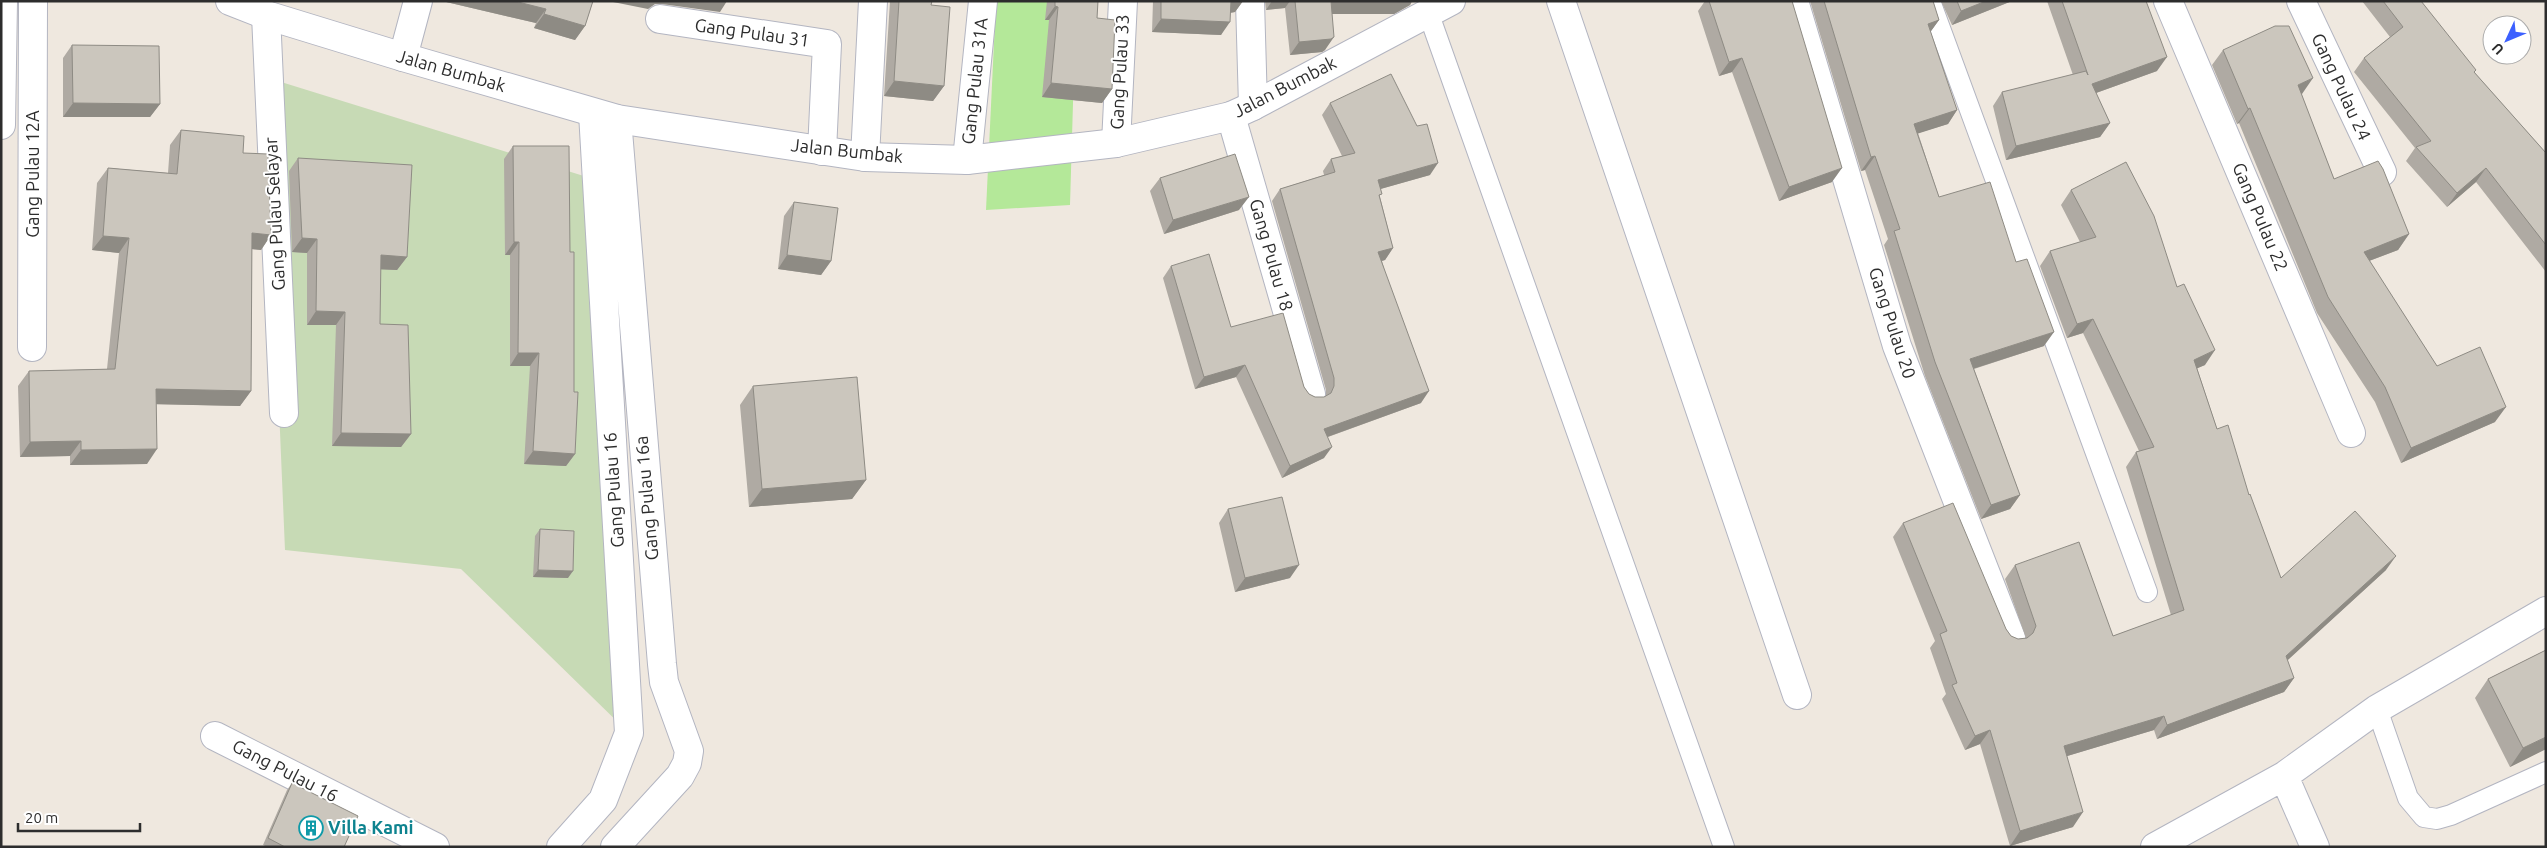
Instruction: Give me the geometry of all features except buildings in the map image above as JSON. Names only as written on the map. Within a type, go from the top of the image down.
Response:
[{"type":"street","points":[[1,125],[3,1]]},
{"type":"street","name":"Gang Pulau 12A","points":[[32,347],[33,1]]},
{"type":"street","name":"Jalan Bumbak","points":[[230,1],[266,15],[605,116],[864,157],[967,160],[1116,143],[1242,111],[1439,7]]},
{"type":"street","points":[[403,57],[418,1]]},
{"type":"street","points":[[864,157],[873,1]]},
{"type":"street","name":"Gang Pulau 31A","points":[[967,160],[982,1]]},
{"type":"street","name":"Gang Pulau 33","points":[[1116,143],[1123,1]]},
{"type":"street","name":"Gang Pulau 18","points":[[1250,1],[1242,111],[1312,394]]},
{"type":"street","points":[[1561,1],[1796,695]]},
{"type":"street","name":"Gang Pulau 20","points":[[1794,1],[1896,346],[2011,638]]},
{"type":"street","name":"Gang Pulau 22","points":[[2168,1],[2351,433]]},
{"type":"street","name":"Gang Pulau 24","points":[[2301,1],[2382,172]]},
{"type":"street","name":"Gang Pulau Selayar","points":[[266,15],[284,413]]},
{"type":"street","name":"Gang Pulau 31","points":[[660,20],[828,44],[822,150]]},
{"type":"street","name":"Gang Pulau 16","points":[[561,847],[603,800],[629,733],[605,116]]},
{"type":"street","name":"Gang Pulau 16a","points":[[605,116],[664,682],[689,751],[687,763],[680,776],[615,847]]},
{"type":"street","points":[[2156,847],[2284,776],[2377,710],[2546,611]]},
{"type":"street","name":"Gang Pulau 16","points":[[215,736],[435,847]]},
{"type":"street","points":[[2284,776],[2315,847]]},
{"type":"lane","points":[[1930,1],[2147,592]]},
{"type":"lane","points":[[1439,7],[1724,847]]},
{"type":"lane","points":[[2377,710],[2408,798],[2424,817],[2437,819],[2451,815],[2546,772]]},
{"type":"green space","points":[[996,1],[1076,1],[1070,205],[986,210]]},
{"type":"green space","points":[[265,77],[587,177],[629,733],[461,569],[285,550]]},
{"type":"place","name":"Villa Kami","points":[[311,828]]}]
